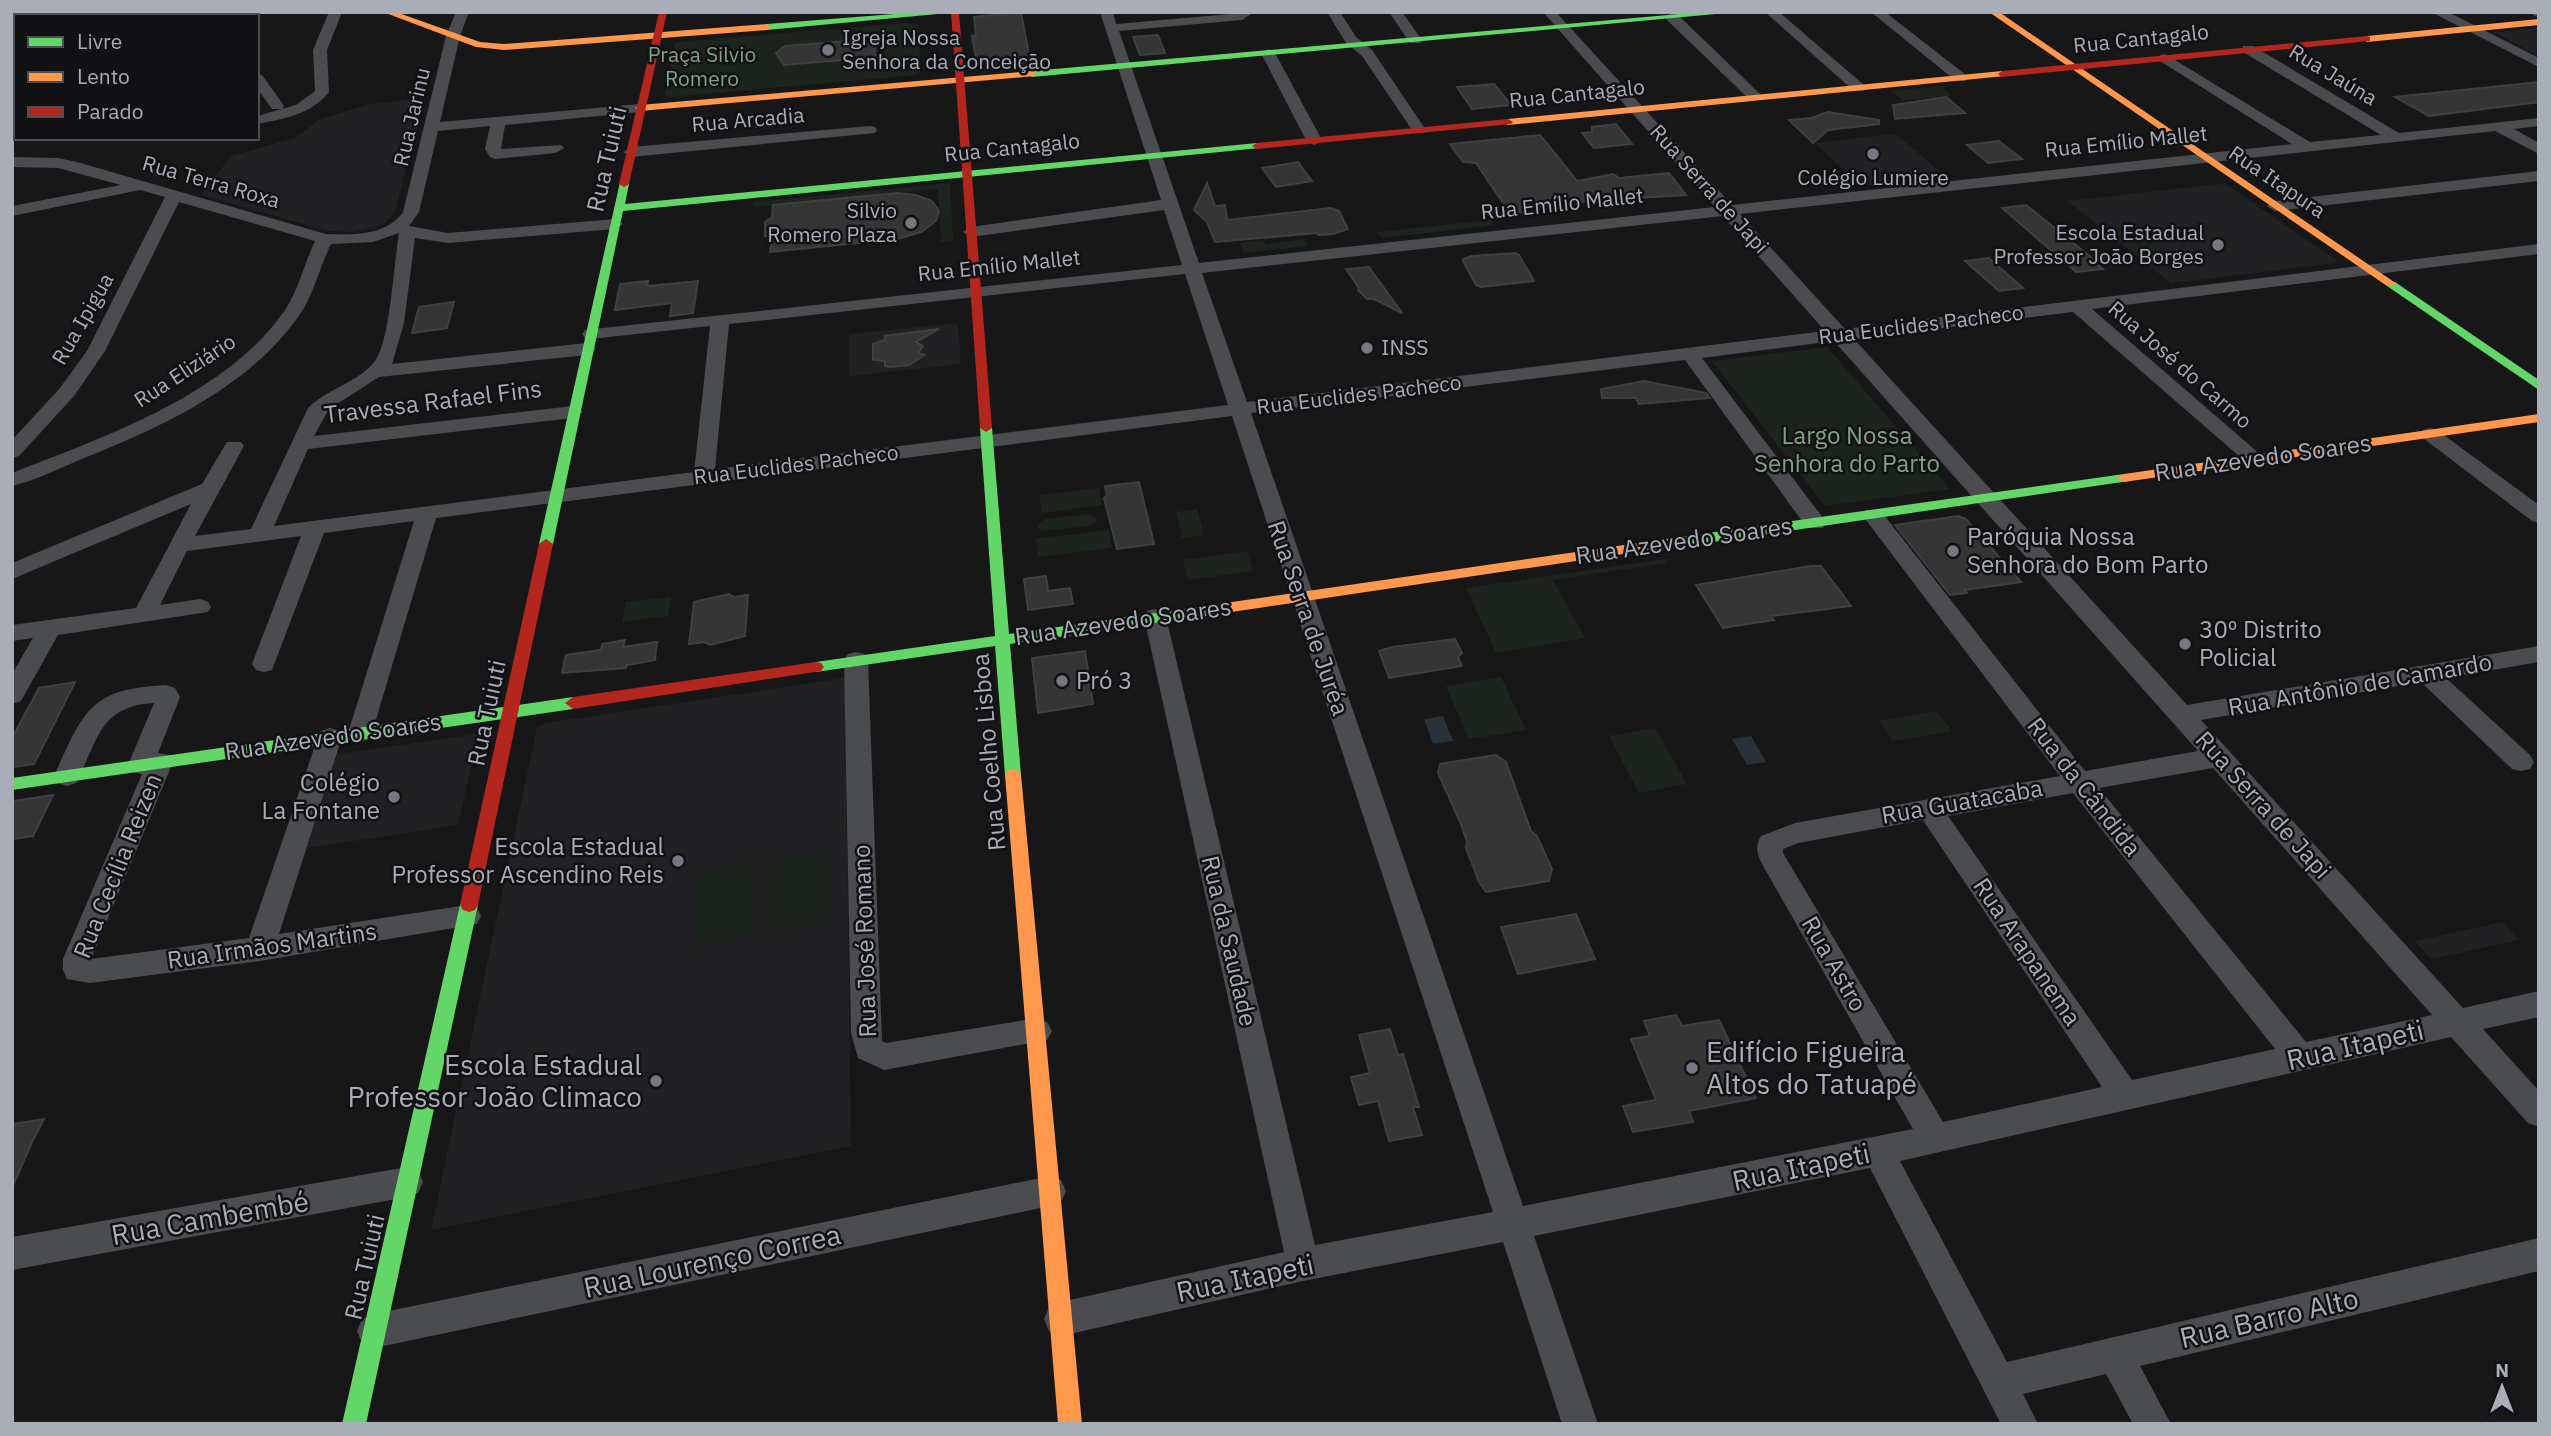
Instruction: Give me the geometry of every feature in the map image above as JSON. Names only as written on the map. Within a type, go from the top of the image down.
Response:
[{"type":"street","points":[[259,114],[317,99],[322,92],[320,50],[337,12]]},
{"type":"street","points":[[387,12],[479,45],[504,47],[658,35],[830,17],[955,12],[960,80]]},
{"type":"street","name":"Rua Jarinu","points":[[402,229],[411,212],[453,36],[463,12]]},
{"type":"street","name":"Rua Tuiuti","points":[[354,1424],[467,916],[573,412],[663,12]]},
{"type":"street","name":"Rua Serra de Juréa","points":[[1106,12],[1580,1424]]},
{"type":"street","points":[[1111,28],[1235,17],[1247,15],[1248,12]]},
{"type":"street","points":[[1333,12],[1351,40],[1360,45],[1419,130]]},
{"type":"street","points":[[1395,12],[1415,40]]},
{"type":"street","name":"Rua Serra de Japi","points":[[1549,12],[1839,335]]},
{"type":"street","points":[[431,127],[1733,12]]},
{"type":"street","points":[[1771,12],[1859,88]]},
{"type":"street","points":[[1877,12],[1961,78]]},
{"type":"street","name":"Rua Itapura","points":[[1993,12],[2539,386]]},
{"type":"street","points":[[2437,12],[2539,63]]},
{"type":"street","points":[[1672,18],[1755,97]]},
{"type":"street","name":"Rua Cantagalo","points":[[617,216],[966,174],[2539,22]]},
{"type":"street","points":[[449,52],[479,45]]},
{"type":"street","name":"Rua Jaúna","points":[[2248,49],[2396,136]]},
{"type":"street","points":[[1268,53],[1314,140]]},
{"type":"street","points":[[2165,58],[2305,146]]},
{"type":"street","name":"Rua Coelho Lisboa","points":[[960,80],[1001,639],[1070,1422]]},
{"type":"street","points":[[259,81],[281,109]]},
{"type":"street","points":[[498,121],[492,153],[556,148]]},
{"type":"street","name":"Rua Emílio Mallet","points":[[373,372],[589,342],[720,320],[2539,122]]},
{"type":"street","points":[[2497,126],[2539,149]]},
{"type":"street","name":"Rua Arcadia","points":[[631,152],[870,130]]},
{"type":"street","name":"Rua Terra Roxa","points":[[12,162],[58,163],[325,239],[356,239],[402,229]]},
{"type":"street","points":[[2275,206],[2539,177]]},
{"type":"street","points":[[12,211],[141,186]]},
{"type":"street","name":"Rua Ipigua","points":[[12,452],[67,392],[96,351],[174,195]]},
{"type":"street","points":[[971,232],[1170,204]]},
{"type":"street","points":[[258,535],[299,444],[319,408],[373,372],[388,355],[402,229],[433,237],[458,238],[617,216]]},
{"type":"street","name":"Rua Eliziário","points":[[12,480],[102,445],[166,414],[244,363],[291,315],[301,298],[325,239]]},
{"type":"street","name":"Rua Euclides Pacheco","points":[[179,545],[988,440],[2539,249]]},
{"type":"street","name":"Rua José do Carmo","points":[[2076,305],[2254,459]]},
{"type":"street","points":[[704,477],[720,320]]},
{"type":"street","points":[[1839,335],[1988,497]]},
{"type":"street","points":[[1690,354],[1815,523],[1988,497]]},
{"type":"street","name":"Travessa Rafael Fins","points":[[299,444],[573,412]]},
{"type":"street","name":"Rua Azevedo Soares","points":[[1988,497],[2539,418]]},
{"type":"street","points":[[2430,434],[2539,516]]},
{"type":"street","points":[[145,615],[179,545],[234,446]]},
{"type":"street","points":[[12,452],[48,466]]},
{"type":"street","points":[[12,572],[209,489]]},
{"type":"street","name":"Rua Serra de Japi","points":[[1988,497],[2539,1113]]},
{"type":"street","points":[[360,733],[427,513]]},
{"type":"street","name":"Rua da Cândida","points":[[1873,514],[2078,780],[2299,1057]]},
{"type":"street","name":"Rua Azevedo Soares","points":[[12,784],[1815,523]]},
{"type":"street","points":[[264,664],[315,528]]},
{"type":"street","points":[[12,633],[200,607]]},
{"type":"street","name":"Rua da Saudade","points":[[1155,617],[1303,1264]]},
{"type":"street","points":[[12,695],[50,628]]},
{"type":"street","name":"Rua Antônio de Camardo","points":[[2181,715],[2539,654]]},
{"type":"street","name":"Rua José Romano","points":[[856,660],[866,1033],[869,1049],[884,1057],[1037,1031]]},
{"type":"street","points":[[2426,673],[2521,762]]},
{"type":"street","points":[[68,776],[101,709],[115,701],[166,694],[168,697],[150,764]]},
{"type":"street","points":[[260,949],[330,737]]},
{"type":"street","name":"Rua Guatacaba","points":[[1775,863],[1769,848],[1770,843],[1777,838],[2078,780],[2219,757]]},
{"type":"street","name":"Rua Cecília Reizen","points":[[77,970],[76,959],[150,764]]},
{"type":"street","name":"Rua Arapanema","points":[[1928,808],[2125,1096]]},
{"type":"street","name":"Rua Astro","points":[[1775,863],[1935,1138]]},
{"type":"street","name":"Rua Irmãos Martins","points":[[77,970],[90,971],[260,949],[467,916]]},
{"type":"street","name":"Rua Itapeti","points":[[1061,1319],[1303,1264],[1878,1151],[2539,1004]]},
{"type":"street","points":[[1878,1151],[2020,1424]]},
{"type":"street","name":"Rua Cambembé","points":[[12,1254],[407,1182]]},
{"type":"street","name":"Rua Lourenço Correa","points":[[374,1331],[1050,1191]]},
{"type":"street","name":"Rua Barro Alto","points":[[1999,1382],[2539,1254]]},
{"type":"street","points":[[2115,1355],[2153,1424]]},
{"type":"street","points":[[1050,1424],[1070,1422]]},
{"type":"shaded area","points":[[2539,28],[2539,56],[2494,32]]},
{"type":"shaded area","points":[[424,100],[395,212],[384,224],[355,232],[328,231],[201,195],[231,156],[295,138],[320,119],[367,105]]},
{"type":"shaded area","name":"Colégio Lumiere","points":[[1896,134],[1946,177],[1861,186],[1815,143]]},
{"type":"shaded area","name":"Escola Estadual Professor João Borges","points":[[2219,184],[2229,186],[2336,260],[2335,263],[2171,283],[2067,201]]},
{"type":"shaded area","points":[[958,323],[961,364],[849,376],[849,334]]},
{"type":"shaded area","points":[[845,678],[851,1146],[431,1230],[537,727],[546,723]]},
{"type":"shaded area","points":[[1443,716],[1453,741],[1433,744],[1424,719]]},
{"type":"shaded area","name":"Colégio La Fontane","points":[[478,734],[458,825],[307,848],[337,754]]},
{"type":"shaded area","points":[[1751,736],[1766,762],[1747,765],[1732,739]]},
{"type":"shaded area","points":[[2502,922],[2519,940],[2431,959],[2415,941]]},
{"type":"green space","name":"Praça Silvio Romero","points":[[919,24],[920,72],[917,75],[671,97],[665,95],[677,42]]},
{"type":"green space","points":[[1940,86],[1952,96],[1902,100],[1891,91]]},
{"type":"green space","points":[[950,183],[953,241],[941,242],[938,189],[753,207],[753,202]]},
{"type":"green space","points":[[1491,220],[1494,225],[1382,238],[1376,232]]},
{"type":"green space","points":[[2136,228],[2174,257],[2146,261],[2109,231]]},
{"type":"green space","points":[[1305,239],[1308,246],[1244,253],[1240,243],[1264,240],[1266,244]]},
{"type":"green space","name":"Largo Nossa Senhora do Parto","points":[[1827,347],[1950,489],[1825,506],[1712,361]]},
{"type":"green space","points":[[1099,488],[1102,505],[1042,513],[1039,495]]},
{"type":"green space","points":[[1197,509],[1204,535],[1182,538],[1176,512]]},
{"type":"green space","points":[[1089,514],[1097,521],[1092,525],[1045,531],[1038,529],[1037,525],[1045,519]]},
{"type":"green space","points":[[1109,530],[1112,548],[1038,557],[1036,539]]},
{"type":"green space","points":[[1247,551],[1253,571],[1188,580],[1183,560]]},
{"type":"green space","points":[[1665,559],[1668,563],[1553,580],[1585,638],[1496,653],[1466,588]]},
{"type":"green space","points":[[671,597],[668,616],[622,622],[626,602]]},
{"type":"green space","points":[[1501,677],[1526,730],[1469,739],[1446,686]]},
{"type":"green space","points":[[1937,711],[1952,731],[1893,741],[1879,721]]},
{"type":"green space","points":[[1655,728],[1687,784],[1639,793],[1609,736]]},
{"type":"green space","points":[[827,850],[828,921],[770,932],[771,860]]},
{"type":"green space","points":[[756,861],[754,935],[693,946],[697,871]]},
{"type":"building","points":[[1021,12],[1031,65],[978,70],[972,36],[976,35],[974,17]]},
{"type":"building","points":[[1158,35],[1165,53],[1140,55],[1133,37]]},
{"type":"building","name":"Igreja Nossa Senhora da Conceição","points":[[874,39],[875,57],[784,65],[776,53],[785,46]]},
{"type":"building","points":[[2539,82],[2539,102],[2429,116],[2395,97]]},
{"type":"building","points":[[1494,84],[1511,105],[1472,109],[1457,87]]},
{"type":"building","points":[[1946,97],[1965,113],[1895,119],[1893,105]]},
{"type":"building","points":[[1828,112],[1879,120],[1879,124],[1828,130],[1813,143],[1789,120],[1811,118]]},
{"type":"building","points":[[1616,124],[1632,144],[1594,148],[1582,133],[1592,132],[1592,127]]},
{"type":"building","points":[[1540,135],[1577,181],[1613,174],[1619,178],[1669,173],[1686,195],[1599,200],[1562,204],[1564,207],[1560,207],[1561,209],[1510,213],[1476,163],[1463,162],[1450,144]]},
{"type":"building","points":[[1999,141],[2022,159],[1988,163],[1967,145]]},
{"type":"building","points":[[1298,162],[1312,181],[1276,187],[1262,168]]},
{"type":"building","points":[[1207,183],[1215,206],[1225,205],[1227,220],[1331,208],[1339,211],[1348,229],[1333,234],[1215,242],[1207,222],[1194,210]]},
{"type":"building","name":"Silvio Romero Plaza","points":[[898,193],[916,195],[932,201],[939,211],[936,221],[921,232],[898,239],[770,252],[772,236],[765,236],[765,222],[772,217],[773,205]]},
{"type":"building","points":[[2026,205],[2103,269],[2076,272],[2002,208]]},
{"type":"building","points":[[1519,255],[1534,281],[1481,287],[1476,285],[1463,261],[1472,256]]},
{"type":"building","points":[[1989,258],[2023,288],[1999,291],[1965,261]]},
{"type":"building","points":[[1369,267],[1402,313],[1374,299],[1367,299],[1358,290],[1346,269]]},
{"type":"building","points":[[648,281],[647,286],[698,281],[693,313],[670,316],[672,303],[615,310],[620,284]]},
{"type":"building","points":[[454,302],[447,328],[412,333],[419,307]]},
{"type":"building","points":[[939,329],[916,342],[923,346],[918,353],[924,355],[909,365],[890,367],[885,366],[885,361],[873,360],[873,344],[885,340],[885,336]]},
{"type":"building","points":[[1644,381],[1706,393],[1710,398],[1639,404],[1636,398],[1602,398],[1601,389]]},
{"type":"building","points":[[1139,482],[1154,544],[1117,549],[1104,498],[1107,495],[1105,486]]},
{"type":"building","name":"Paróquia Nossa Senhora do Bom Parto","points":[[1958,516],[1966,519],[2021,582],[1965,590],[1967,593],[1950,595],[1895,525]]},
{"type":"building","points":[[1821,566],[1851,606],[1771,616],[1774,620],[1723,628],[1696,585]]},
{"type":"building","points":[[1046,576],[1048,591],[1070,588],[1073,604],[1028,610],[1024,579]]},
{"type":"building","points":[[729,594],[734,597],[748,595],[745,636],[710,645],[704,642],[689,644],[694,602]]},
{"type":"building","points":[[1455,639],[1462,653],[1458,657],[1462,666],[1389,678],[1379,651],[1392,647]]},
{"type":"building","points":[[625,640],[623,647],[657,642],[655,660],[627,665],[626,668],[562,673],[566,655],[601,650],[602,644]]},
{"type":"building","name":"Pró 3","points":[[1085,651],[1093,704],[1038,713],[1032,658]]},
{"type":"building","points":[[75,682],[34,764],[12,767],[12,738],[39,688]]},
{"type":"building","points":[[1496,755],[1506,762],[1531,831],[1537,836],[1552,869],[1549,881],[1486,892],[1479,882],[1466,848],[1467,842],[1461,824],[1438,773],[1440,764]]},
{"type":"building","points":[[53,795],[33,836],[12,839],[12,801]]},
{"type":"building","points":[[1576,914],[1595,959],[1518,974],[1501,927]]},
{"type":"building","name":"Edifício Figueira Altos do Tatuapé","points":[[1676,1015],[1682,1026],[1719,1020],[1756,1098],[1689,1111],[1693,1122],[1633,1132],[1623,1106],[1656,1100],[1631,1039],[1650,1036],[1644,1021]]},
{"type":"building","points":[[1390,1029],[1398,1055],[1403,1054],[1419,1107],[1413,1107],[1422,1135],[1389,1141],[1378,1101],[1359,1105],[1351,1077],[1370,1073],[1359,1035]]},
{"type":"building","points":[[44,1119],[32,1142],[12,1188],[12,1124]]},
{"type":"traffic: fast","points":[[165,12],[171,14]]},
{"type":"traffic: fast","points":[[767,27],[955,12]]},
{"type":"traffic: fast","points":[[1032,74],[1733,12]]},
{"type":"traffic: fast","points":[[619,208],[1257,146]]},
{"type":"traffic: fast","points":[[546,544],[624,184]]},
{"type":"traffic: fast","points":[[2391,284],[2539,386]]},
{"type":"traffic: fast","points":[[986,428],[1013,775]]},
{"type":"traffic: fast","points":[[1645,547],[2124,478]]},
{"type":"traffic: fast","points":[[816,667],[1218,609]]},
{"type":"traffic: fast","points":[[12,784],[573,703]]},
{"type":"traffic: fast","points":[[354,1424],[469,905]]},
{"type":"traffic: slow","points":[[129,12],[137,14]]},
{"type":"traffic: slow","points":[[387,12],[479,45],[504,47],[767,27]]},
{"type":"traffic: slow","points":[[1993,12],[2391,284]]},
{"type":"traffic: slow","points":[[2367,39],[2539,22]]},
{"type":"traffic: slow","points":[[640,108],[1032,74]]},
{"type":"traffic: slow","points":[[1508,122],[2002,74]]},
{"type":"traffic: slow","points":[[2124,478],[2539,418]]},
{"type":"traffic: slow","points":[[1218,609],[1645,547]]},
{"type":"traffic: slow","points":[[1013,775],[1070,1424]]},
{"type":"traffic: jam","points":[[624,184],[663,12]]},
{"type":"traffic: jam","points":[[955,12],[986,428]]},
{"type":"traffic: jam","points":[[2002,74],[2367,39]]},
{"type":"traffic: jam","points":[[1257,146],[1508,122]]},
{"type":"traffic: jam","points":[[469,905],[546,544]]},
{"type":"traffic: jam","points":[[573,703],[816,667]]},
{"type":"place","name":"Igreja Nossa Senhora da Conceição","points":[[828,50]]},
{"type":"place","name":"Colégio Lumiere","points":[[1873,154]]},
{"type":"place","name":"Silvio Romero Plaza","points":[[911,223]]},
{"type":"place","name":"Escola Estadual Professor João Borges","points":[[2218,245]]},
{"type":"place","name":"INSS","points":[[1367,348]]},
{"type":"place","name":"Paróquia Nossa Senhora do Bom Parto","points":[[1953,551]]},
{"type":"place","name":"30º Distrito Policial","points":[[2185,644]]},
{"type":"place","name":"Pró 3","points":[[1062,681]]},
{"type":"place","name":"Colégio La Fontane","points":[[394,797]]},
{"type":"place","name":"Escola Estadual Professor Ascendino Reis","points":[[678,861]]},
{"type":"place","name":"Edifício Figueira Altos do Tatuapé","points":[[1692,1068]]},
{"type":"place","name":"Escola Estadual Professor João Climaco","points":[[656,1081]]}]
